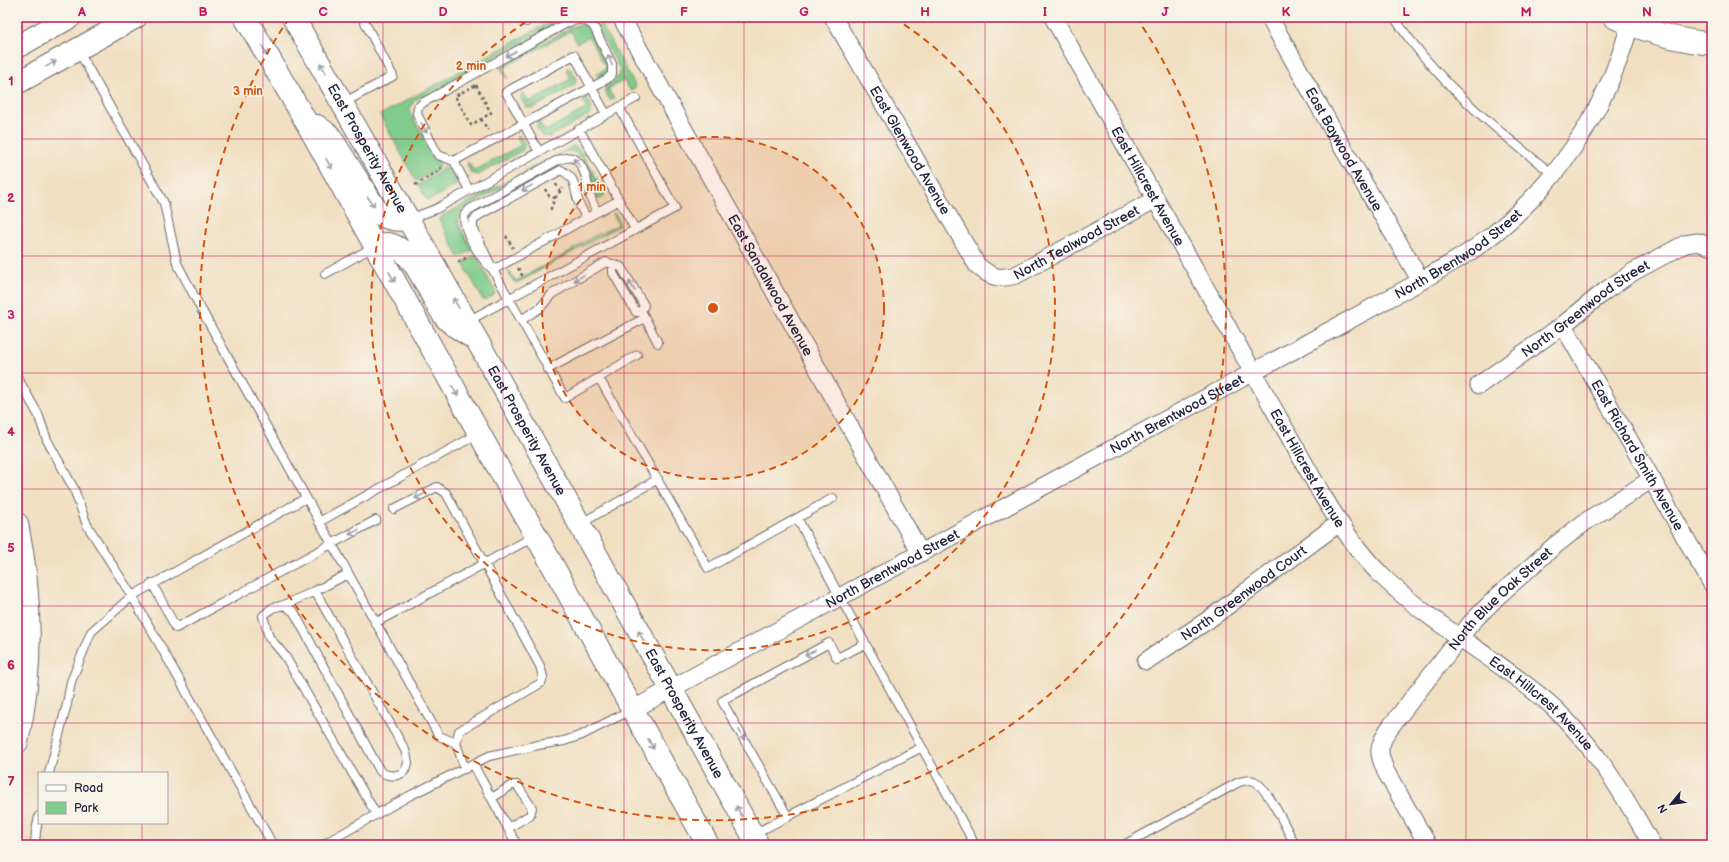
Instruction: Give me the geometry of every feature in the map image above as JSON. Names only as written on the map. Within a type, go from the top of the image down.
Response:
[{"type":"main road","points":[[17,47],[70,17]]},
{"type":"main road","points":[[17,83],[136,17]]},
{"type":"main road","points":[[245,17],[304,118],[708,845]]},
{"type":"main road","name":"East Prosperity Avenue","points":[[293,17],[467,322],[755,840]]},
{"type":"main road","points":[[1622,21],[1664,36],[1712,44]]},
{"type":"main road","points":[[304,118],[318,126],[329,135],[377,211],[395,221],[408,219]]},
{"type":"main road","points":[[375,246],[387,244],[395,247],[405,254],[413,263],[445,318],[478,342]]},
{"type":"main road","points":[[17,524],[25,573],[29,628],[27,679],[17,742]]},
{"type":"street","name":"East Sandalwood Avenue","points":[[621,17],[920,552]]},
{"type":"street","name":"East Glenwood Avenue","points":[[833,17],[977,265],[984,272],[994,278]]},
{"type":"street","name":"East Hillcrest Avenue","points":[[1053,17],[1321,493],[1360,552],[1384,578],[1416,605],[1459,638],[1522,681],[1574,729],[1612,777],[1652,845]]},
{"type":"street","name":"East Baywood Avenue","points":[[1269,17],[1343,148],[1421,281]]},
{"type":"street","name":"North Brentwood Street","points":[[632,710],[1253,370],[1421,281],[1477,246],[1502,227],[1529,202],[1554,175],[1577,143],[1596,112],[1614,73],[1622,21]]},
{"type":"street","name":"North Tealwood Street","points":[[994,278],[1006,278],[1016,275],[1156,199]]},
{"type":"street","name":"North Greenwood Street","points":[[1478,385],[1563,325],[1605,291],[1633,272],[1685,244],[1705,244]]},
{"type":"street","name":"East Richard Smith Avenue","points":[[1563,325],[1712,584]]},
{"type":"street","name":"North Blue Oak Street","points":[[1428,845],[1386,772],[1379,750],[1388,730],[1459,638],[1498,596],[1553,547],[1585,522],[1652,480]]},
{"type":"street","name":"North Greenwood Court","points":[[1146,662],[1208,620],[1340,523]]},
{"type":"lane","points":[[343,104],[393,76],[362,17]]},
{"type":"lane","points":[[1394,17],[1428,60],[1460,95],[1485,119],[1554,175]]},
{"type":"lane","points":[[454,161],[591,86],[607,79],[612,74],[612,64],[594,27],[587,21],[578,19],[565,24],[420,104],[416,111],[417,114],[438,155],[454,161],[469,190]]},
{"type":"lane","points":[[78,49],[164,203],[177,264],[331,544],[439,736],[456,743]]},
{"type":"lane","points":[[539,152],[506,92],[574,55],[606,114]]},
{"type":"lane","points":[[408,219],[436,209],[636,98]]},
{"type":"lane","points":[[467,322],[675,208],[619,107]]},
{"type":"lane","points":[[579,129],[635,229]]},
{"type":"lane","points":[[493,270],[484,262],[464,223],[465,214],[470,209],[558,160],[570,157],[574,158],[578,162],[582,170],[597,212]]},
{"type":"lane","points":[[586,218],[578,201],[574,181],[569,175],[561,170],[479,214],[474,221],[473,228],[493,270],[565,398],[637,355]]},
{"type":"lane","points":[[493,270],[619,200]]},
{"type":"lane","points":[[325,274],[375,246]]},
{"type":"lane","points":[[521,320],[540,308],[552,294],[606,262],[613,264],[613,273],[636,312],[643,315],[658,343]]},
{"type":"lane","points":[[548,369],[643,315]]},
{"type":"lane","points":[[17,377],[38,414],[47,440],[74,489],[87,526],[132,596],[273,845]]},
{"type":"lane","points":[[599,378],[708,568],[833,498]]},
{"type":"lane","points":[[319,522],[479,433]]},
{"type":"lane","points":[[579,524],[658,479]]},
{"type":"lane","points":[[394,509],[437,487],[446,493],[540,666],[543,677],[541,683],[459,731],[456,743],[464,769]]},
{"type":"lane","points":[[49,772],[67,704],[70,682],[91,632],[132,596],[152,583],[306,498]]},
{"type":"lane","points":[[797,518],[975,845]]},
{"type":"lane","points":[[152,583],[176,628],[376,520]]},
{"type":"lane","points":[[375,623],[536,536]]},
{"type":"lane","points":[[348,574],[284,605],[272,608],[263,616],[269,637],[285,656],[376,814]]},
{"type":"lane","points":[[284,605],[294,612],[380,770],[386,775],[394,776],[403,772],[408,763],[405,750],[315,591]]},
{"type":"lane","points":[[788,817],[722,701],[829,643],[837,658],[865,644]]},
{"type":"lane","points":[[322,845],[376,814],[490,756],[511,750],[564,741],[582,735],[632,710]]},
{"type":"lane","points":[[755,840],[788,817],[922,747]]},
{"type":"lane","points":[[473,764],[517,845]]},
{"type":"lane","points":[[1124,845],[1239,782],[1246,780],[1254,781],[1265,790],[1296,845]]},
{"type":"lane","points":[[492,798],[512,785],[517,785],[532,808],[530,815],[508,828]]},
{"type":"lane","points":[[35,845],[38,821]]},
{"type":"path","points":[[476,85],[492,113],[481,119],[471,125],[455,96],[476,85]]},
{"type":"path","points":[[481,119],[488,131]]},
{"type":"path","points":[[415,185],[440,170],[441,166]]},
{"type":"path","points":[[557,182],[556,184],[560,192]]},
{"type":"path","points":[[543,185],[549,196],[555,198]]},
{"type":"path","points":[[550,211],[555,198],[563,188]]},
{"type":"path","points":[[506,236],[513,249]]},
{"type":"path","points":[[458,262],[470,256]]},
{"type":"path","points":[[517,266],[523,277]]},
{"type":"green space","points":[[559,17],[569,17],[414,101],[410,109],[410,113],[439,163],[438,169],[416,181],[380,115]]},
{"type":"green space","points":[[591,17],[597,17],[636,87],[630,90],[624,80],[608,89],[614,99],[612,100],[609,99],[605,90],[609,84],[619,76],[620,69]]},
{"type":"green space","points":[[578,25],[583,25],[588,29],[607,63],[607,73],[602,78],[596,75],[606,68],[589,37],[577,43],[571,31],[503,68],[508,78],[507,79],[500,66]]},
{"type":"green space","points":[[567,68],[572,70],[576,78],[575,85],[533,108],[526,107],[521,99],[523,92],[529,102],[571,79],[566,70]]},
{"type":"green space","points":[[583,97],[588,99],[592,107],[591,114],[549,137],[542,136],[537,128],[538,122],[545,131],[587,108],[582,99]]},
{"type":"green space","points":[[517,135],[521,137],[525,144],[523,150],[478,175],[471,173],[467,165],[468,162],[474,171],[521,145]]},
{"type":"green space","points":[[573,146],[577,148],[584,156],[581,158],[575,152],[566,151],[460,211],[458,223],[472,250],[459,257],[439,220],[442,216]]},
{"type":"green space","points":[[585,158],[605,195],[603,198],[598,199],[596,197],[591,176],[582,160]]},
{"type":"green space","points":[[443,166],[452,174],[456,185],[430,200],[427,200],[418,185],[441,171]]},
{"type":"green space","points":[[613,213],[618,218],[619,226],[517,283],[514,282],[508,272],[509,271],[516,281],[566,254],[592,237],[618,225]]},
{"type":"green space","points":[[476,255],[495,291],[494,295],[486,300],[483,300],[463,263]]}]
